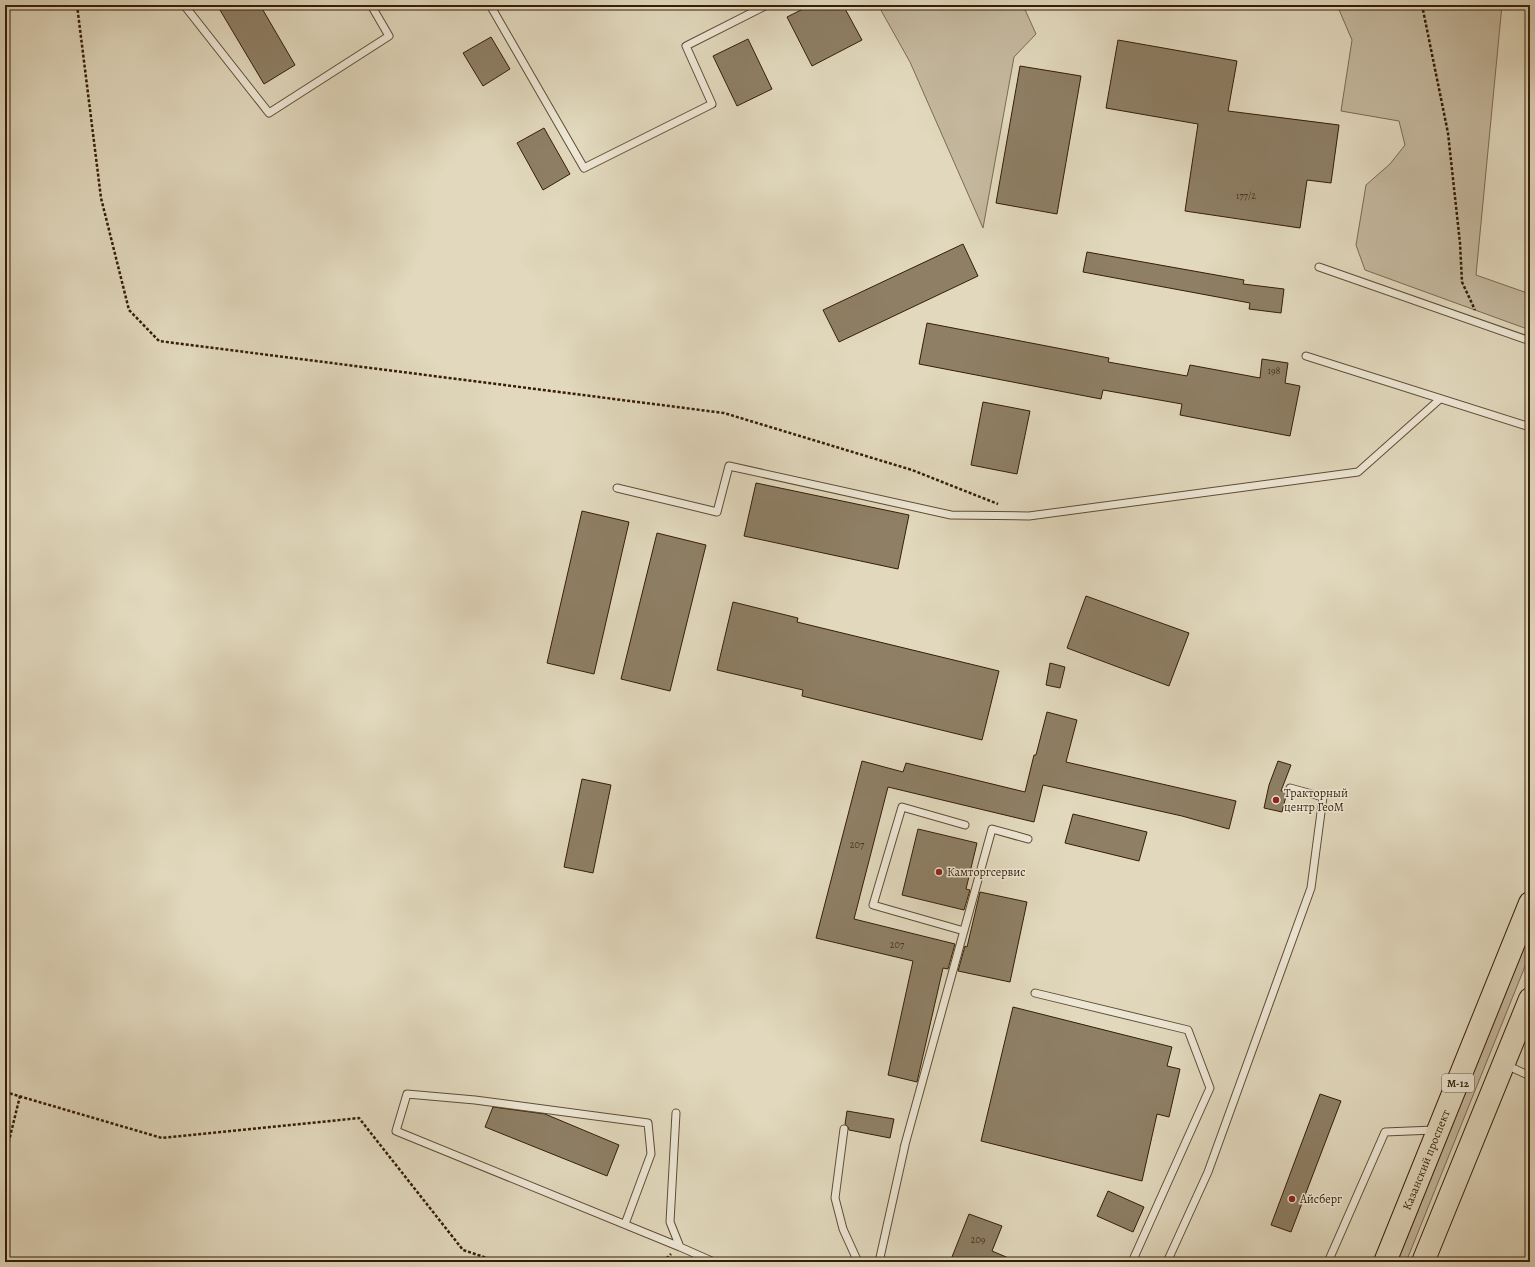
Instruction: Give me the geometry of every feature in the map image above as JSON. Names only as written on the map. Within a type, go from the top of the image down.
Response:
[{"type":"main road","name":"Казанский проспект","points":[[1385,1262],[1530,903]]},
{"type":"main road","name":"М-12","points":[[1423,1262],[1530,999]]},
{"type":"lane","points":[[184,5],[269,113],[389,36],[371,5]]},
{"type":"lane","points":[[490,5],[584,168],[712,104],[686,46],[766,5]]},
{"type":"lane","points":[[1319,267],[1530,341]]},
{"type":"lane","points":[[1306,356],[1530,428]]},
{"type":"lane","points":[[617,488],[717,512],[729,466],[952,516],[1029,516],[1358,472],[1440,399]]},
{"type":"lane","points":[[1167,1262],[1208,1172],[1311,888],[1323,797],[1290,788]]},
{"type":"lane","points":[[964,931],[873,905],[902,807],[965,826]]},
{"type":"lane","points":[[904,1148],[992,829],[1028,839]]},
{"type":"lane","points":[[1036,993],[1188,1030],[1210,1088],[1132,1262]]},
{"type":"lane","points":[[1504,1064],[1530,1076]]},
{"type":"lane","points":[[625,1224],[651,1154],[648,1123],[475,1100],[407,1094],[396,1131],[625,1224],[714,1262]]},
{"type":"lane","points":[[676,1113],[670,1222],[680,1247]]},
{"type":"lane","points":[[844,1129],[835,1198],[843,1229],[858,1262]]},
{"type":"lane","points":[[1328,1262],[1385,1132],[1439,1130]]},
{"type":"lane","points":[[879,1262],[906,1138]]},
{"type":"path","points":[[77,5],[101,198],[129,310],[159,341],[724,413],[912,470],[1000,504]]},
{"type":"path","points":[[1422,5],[1448,133],[1460,243],[1462,282],[1482,324]]},
{"type":"path","points":[[5,1092],[162,1138],[359,1118],[463,1250],[499,1262]]},
{"type":"path","points":[[5,1156],[20,1096]]},
{"type":"shaded area","points":[[878,5],[1023,5],[1036,34],[1014,57],[983,228],[910,62]]},
{"type":"shaded area","points":[[1337,5],[1502,5],[1476,275],[1530,294],[1530,330],[1365,270],[1356,245],[1366,185],[1390,164],[1405,145],[1399,121],[1341,111],[1352,40]]},
{"type":"shaded area","points":[[1530,931],[1530,954],[1406,1262],[1396,1262]]},
{"type":"building","points":[[217,5],[260,5],[295,65],[264,84]]},
{"type":"building","points":[[811,5],[843,5],[862,40],[812,66],[787,17]]},
{"type":"building","points":[[491,37],[510,69],[483,86],[463,53]]},
{"type":"building","points":[[748,39],[772,89],[737,106],[713,56]]},
{"type":"building","points":[[1118,40],[1237,61],[1228,111],[1339,125],[1331,183],[1307,180],[1300,228],[1185,211],[1198,124],[1106,108]]},
{"type":"building","points":[[1020,66],[1081,76],[1057,214],[996,203]]},
{"type":"building","points":[[544,128],[570,174],[543,190],[517,143]]},
{"type":"building","points":[[963,244],[978,276],[839,342],[823,310]]},
{"type":"building","points":[[1087,252],[1244,280],[1243,284],[1284,289],[1281,313],[1249,309],[1250,303],[1083,272]]},
{"type":"building","points":[[927,323],[1109,358],[1108,362],[1187,376],[1190,365],[1260,378],[1262,359],[1288,363],[1285,383],[1300,386],[1290,436],[1180,415],[1182,404],[1103,390],[1101,399],[919,364]]},
{"type":"building","points":[[983,402],[1030,411],[1017,474],[971,465]]},
{"type":"building","points":[[756,483],[909,515],[898,569],[744,536]]},
{"type":"building","points":[[582,511],[629,522],[594,674],[547,663]]},
{"type":"building","points":[[657,533],[706,545],[670,691],[621,679]]},
{"type":"building","points":[[1086,596],[1189,633],[1169,686],[1067,648]]},
{"type":"building","points":[[733,602],[798,618],[797,622],[999,671],[982,740],[802,696],[803,690],[717,670]]},
{"type":"building","points":[[1050,663],[1065,667],[1060,688],[1046,685]]},
{"type":"building","points":[[1047,712],[1077,720],[1066,762],[1236,801],[1229,829],[1182,816],[1043,785],[1034,822],[888,787],[854,919],[955,944],[948,969],[943,968],[917,1082],[888,1075],[913,961],[816,938],[862,761],[903,772],[906,763],[1025,792]]},
{"type":"building","points":[[1278,761],[1291,765],[1281,791],[1287,792],[1282,812],[1264,808],[1269,785]]},
{"type":"building","points":[[582,779],[611,785],[593,873],[564,867]]},
{"type":"building","points":[[1073,814],[1147,832],[1139,861],[1065,843]]},
{"type":"building","points":[[918,829],[977,843],[966,889],[970,890],[964,910],[902,895]]},
{"type":"building","points":[[980,892],[1027,902],[1010,982],[958,971],[965,946],[967,947]]},
{"type":"building","points":[[1013,1007],[1172,1047],[1167,1066],[1180,1069],[1169,1117],[1157,1114],[1142,1181],[981,1141]]},
{"type":"building","points":[[1320,1094],[1341,1101],[1291,1232],[1271,1225]]},
{"type":"building","points":[[493,1107],[545,1114],[619,1145],[607,1176],[485,1127]]},
{"type":"building","points":[[847,1111],[894,1119],[890,1138],[849,1130],[845,1124]]},
{"type":"building","points":[[1108,1191],[1144,1207],[1133,1232],[1097,1216]]},
{"type":"building","points":[[969,1214],[1002,1226],[992,1251],[1018,1262],[966,1262],[952,1257]]},
{"type":"place","name":"Тракторный центр ГеоМ","points":[[1276,800]]},
{"type":"place","name":"Камторгсервис","points":[[939,872]]},
{"type":"place","name":"Айсберг","points":[[1292,1199]]}]
